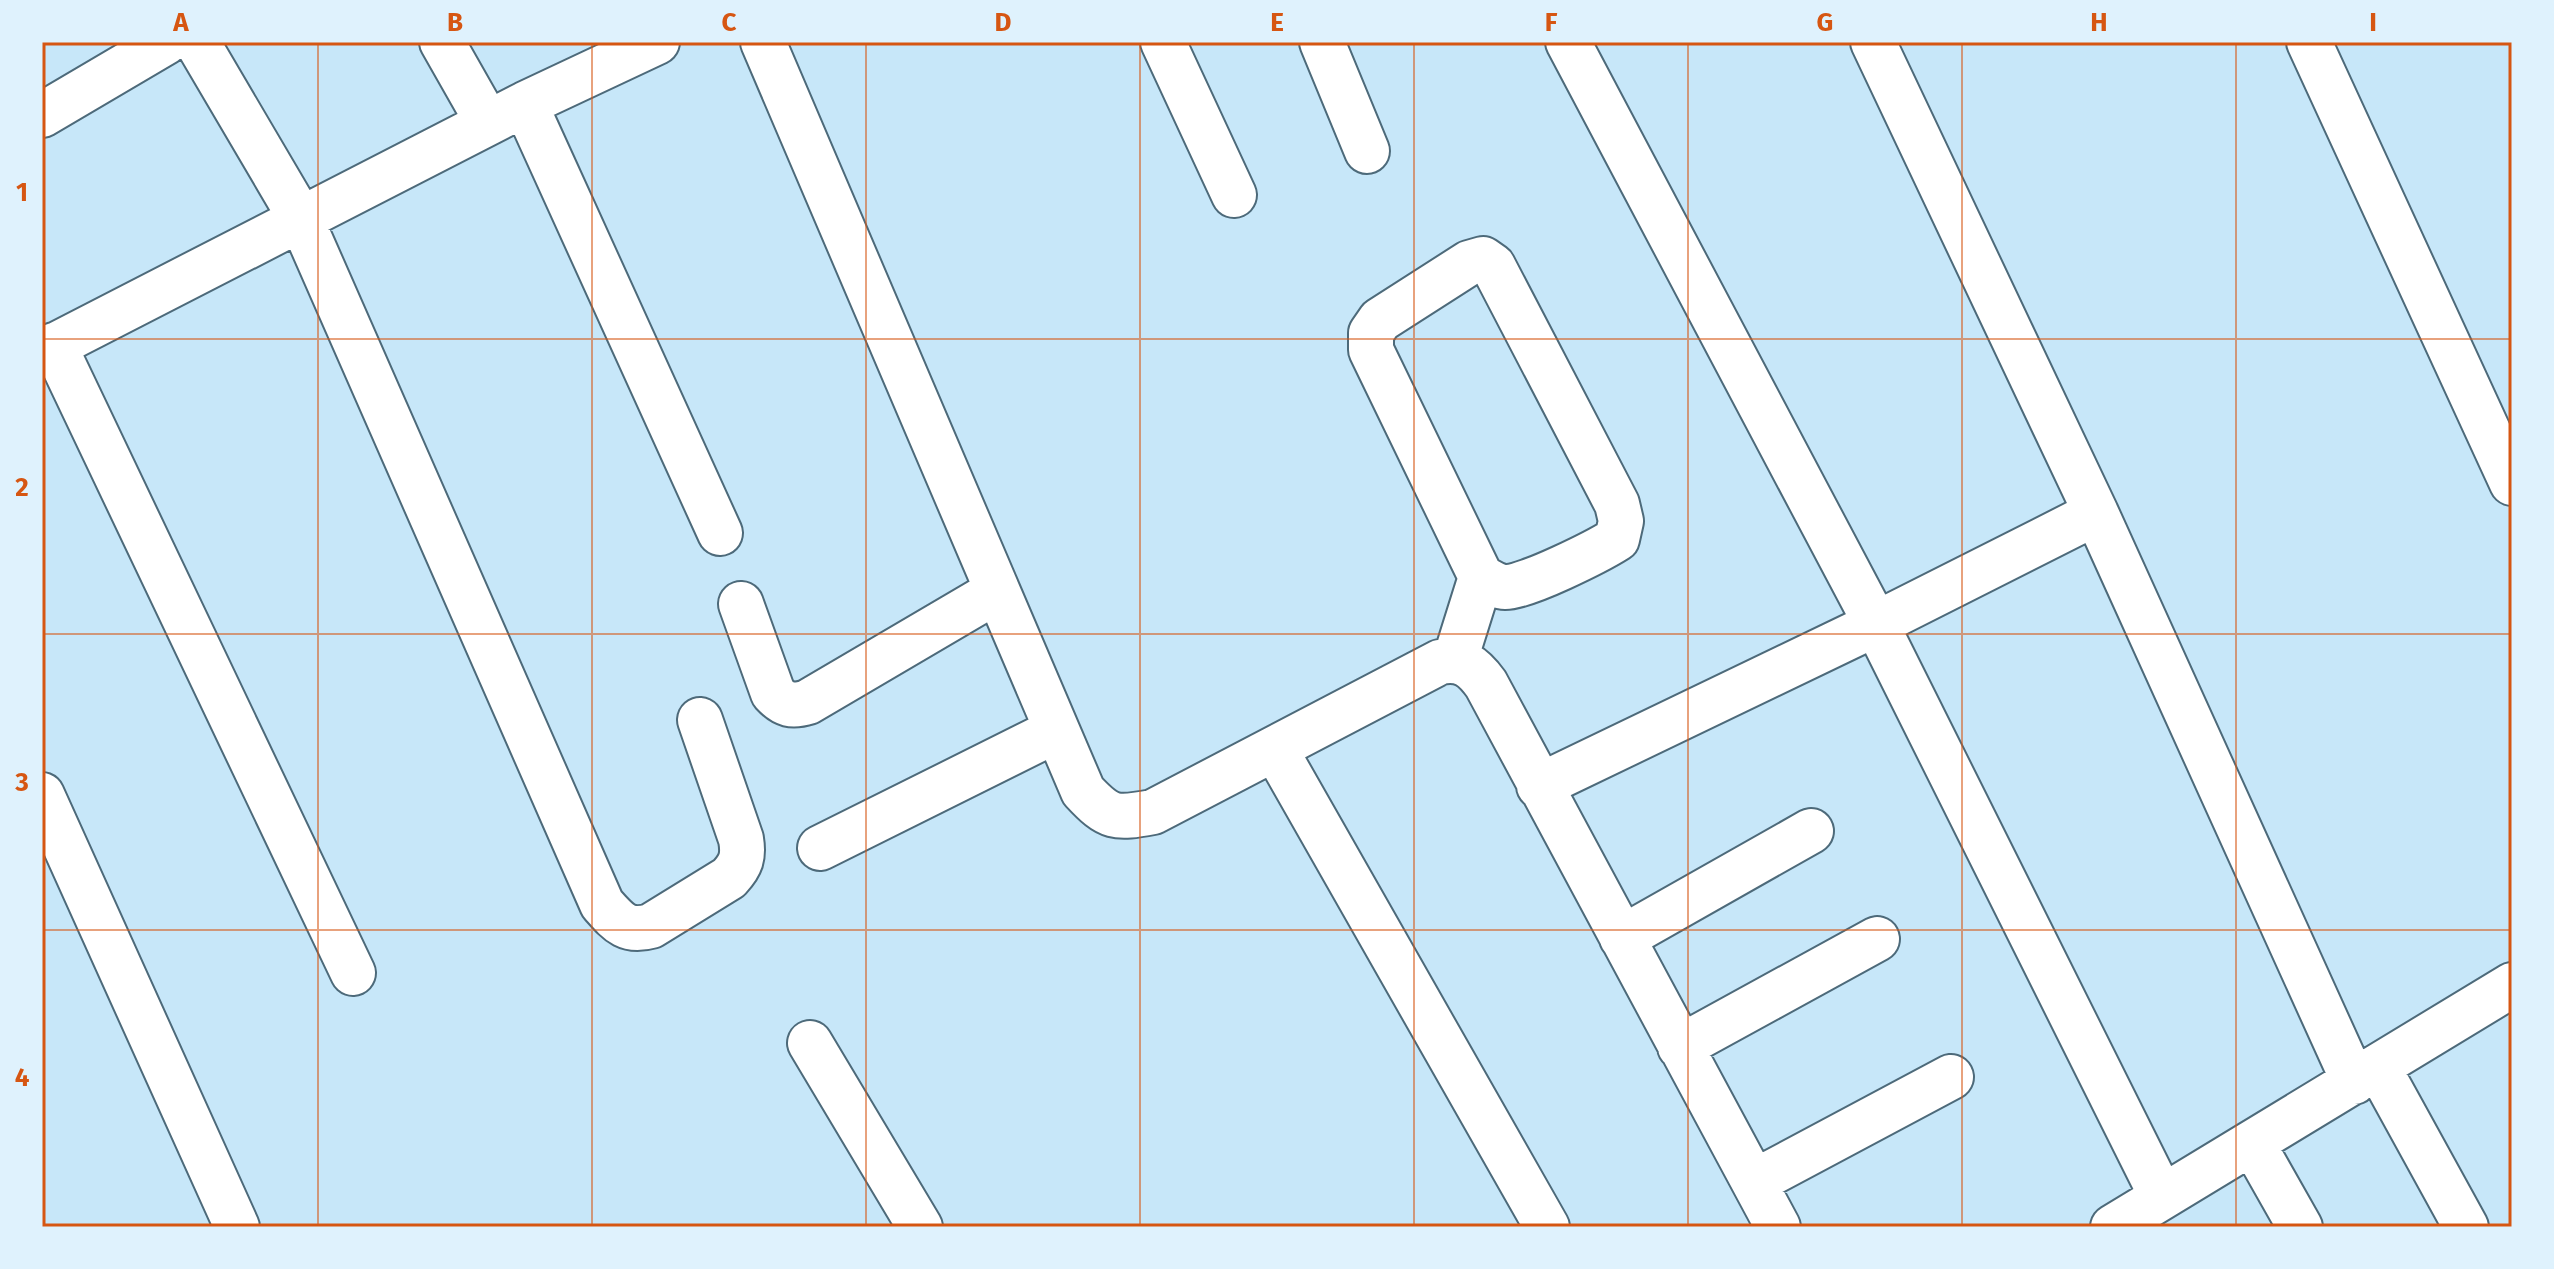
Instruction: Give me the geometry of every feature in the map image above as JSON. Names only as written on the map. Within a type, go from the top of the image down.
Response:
[{"type":"street","points":[[42,115],[166,42]]},
{"type":"street","points":[[197,42],[301,219],[602,904],[625,926],[638,930],[651,926],[729,878],[740,867],[744,854],[741,839],[700,720]]},
{"type":"street","points":[[442,42],[507,113],[720,533]]},
{"type":"street","points":[[353,973],[48,349],[507,113],[657,42]]},
{"type":"street","points":[[763,42],[1083,791],[1102,811],[1125,817],[1153,812],[1440,662],[1455,660],[1474,668],[1486,684],[1778,1227]]},
{"type":"street","points":[[1163,42],[1234,195]]},
{"type":"street","points":[[1322,42],[1367,151]]},
{"type":"street","points":[[1568,42],[1876,624],[2162,1197]]},
{"type":"street","points":[[1873,42],[2366,1074],[2466,1227]]},
{"type":"street","points":[[2309,42],[2512,483]]},
{"type":"street","points":[[1455,660],[1481,577],[1371,350],[1371,333],[1380,320],[1469,263],[1483,259],[1493,266],[1617,504],[1621,521],[1617,539],[1603,548],[1521,584],[1503,587],[1481,577]]},
{"type":"street","points":[[1539,786],[1876,624],[2096,513]]},
{"type":"street","points":[[741,604],[773,693],[782,702],[796,706],[808,702],[997,591]]},
{"type":"street","points":[[820,848],[1057,730]]},
{"type":"street","points":[[1275,749],[1547,1227]]},
{"type":"street","points":[[42,795],[237,1227]]},
{"type":"street","points":[[1622,938],[1811,831]]},
{"type":"street","points":[[1680,1047],[1877,939]]},
{"type":"street","points":[[2113,1227],[2512,985]]},
{"type":"street","points":[[810,1043],[920,1227]]},
{"type":"street","points":[[1754,1182],[1951,1077]]},
{"type":"street","points":[[2253,1144],[2300,1227]]}]
